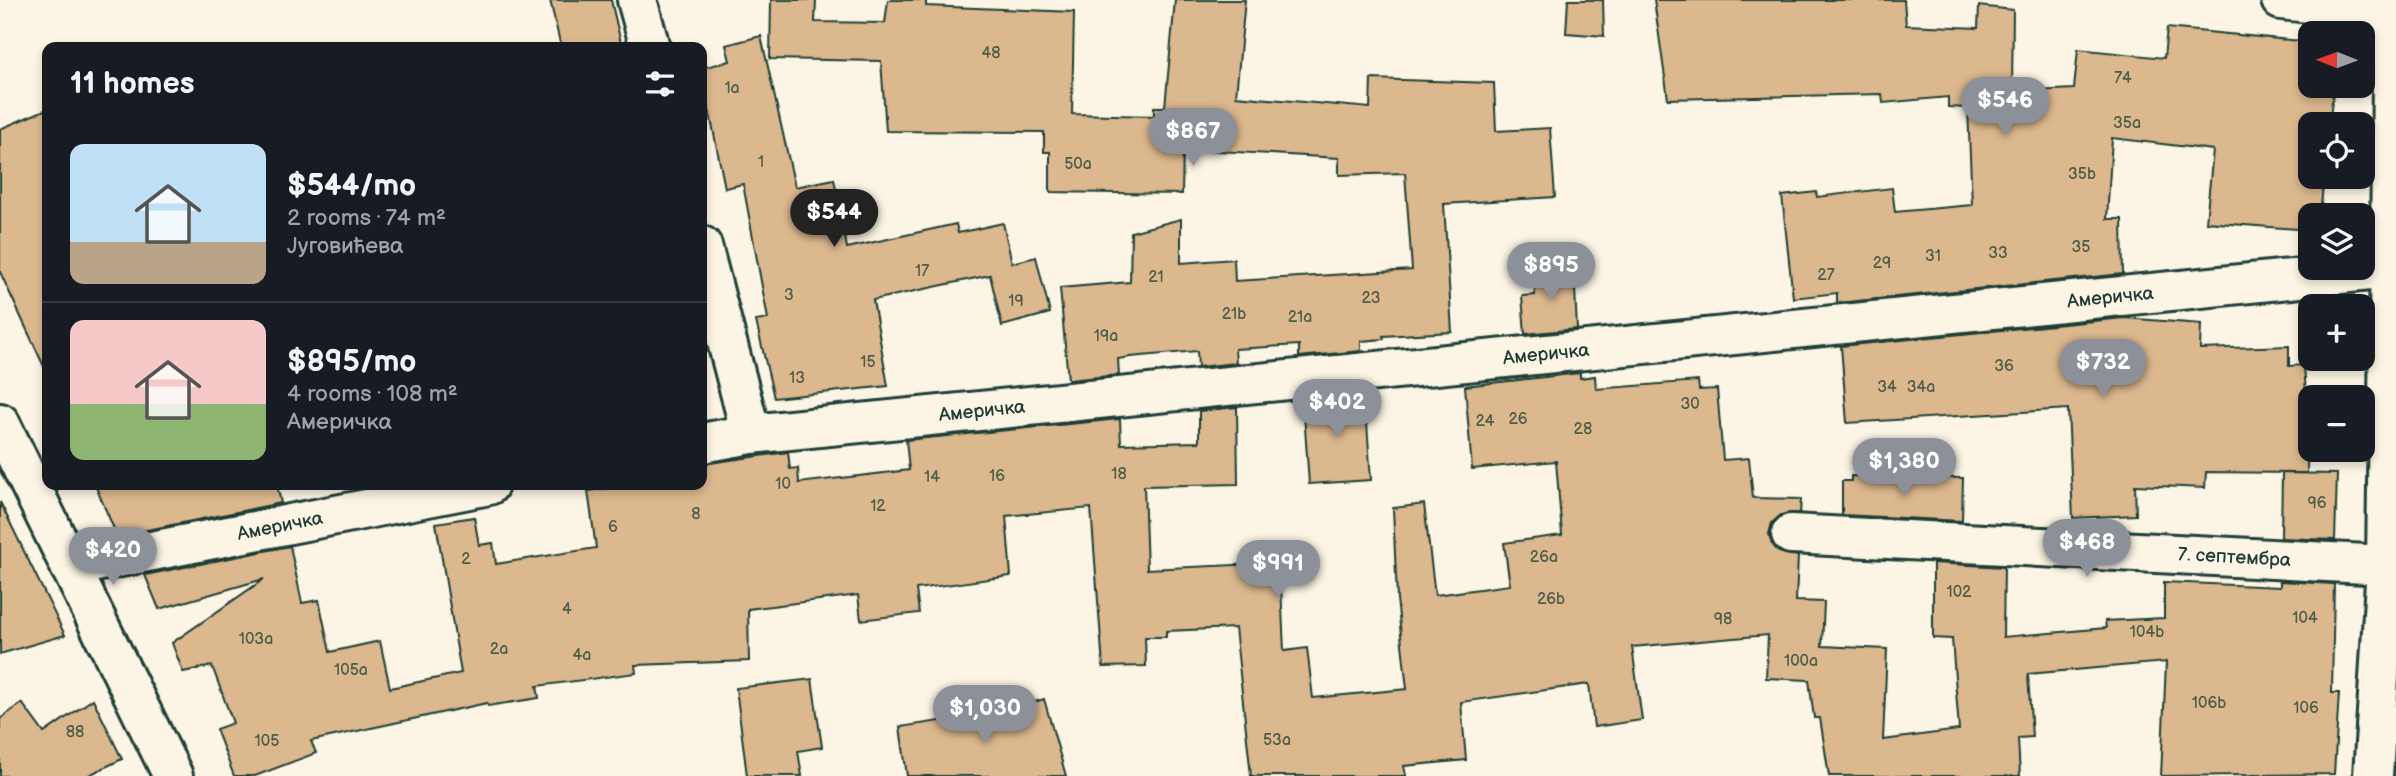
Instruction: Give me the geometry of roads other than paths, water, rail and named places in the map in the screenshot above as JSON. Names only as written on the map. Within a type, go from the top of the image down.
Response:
[{"type":"street","points":[[637,0],[649,42]]},
{"type":"street","points":[[2281,0],[2393,6],[2386,565],[2374,776]]},
{"type":"street","points":[[707,265],[751,433]]},
{"type":"street","name":"Америчка","points":[[707,442],[751,433],[2390,269]]},
{"type":"street","points":[[0,423],[173,776]]},
{"type":"street","name":"Америчка","points":[[70,567],[463,490]]},
{"type":"street","name":"7. септембра","points":[[1791,534],[2386,565]]}]
